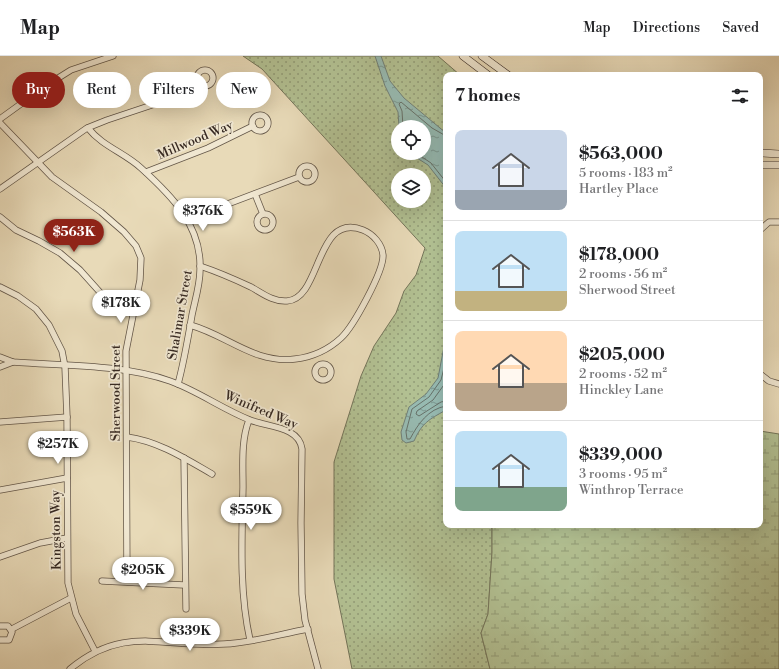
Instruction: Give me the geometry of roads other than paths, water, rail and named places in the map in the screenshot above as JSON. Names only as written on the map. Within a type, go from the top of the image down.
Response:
[{"type":"main road","points":[[463,56],[484,72]]},
{"type":"main road","points":[[482,56],[504,72]]},
{"type":"main road","points":[[763,153],[779,154]]},
{"type":"main road","points":[[763,165],[779,166]]},
{"type":"street","points":[[0,119],[47,85],[71,70],[113,56]]},
{"type":"street","points":[[0,189],[88,128],[107,120],[145,108]]},
{"type":"street","name":"Sherwood Street","points":[[0,123],[38,164],[61,184],[111,220],[136,246],[141,265],[134,309],[126,345],[127,581]]},
{"type":"street","name":"Millwood Way","points":[[146,172],[208,148],[253,126]]},
{"type":"street","name":"Shalimar Street","points":[[88,128],[96,138],[146,172],[172,198],[188,219],[197,240],[200,266],[199,280],[178,384]]},
{"type":"street","points":[[188,219],[299,178]]},
{"type":"street","points":[[255,194],[262,214]]},
{"type":"street","points":[[0,217],[16,230],[40,241],[60,253],[80,270],[106,299],[134,309]]},
{"type":"street","points":[[763,227],[768,222],[779,222]]},
{"type":"street","points":[[190,325],[217,335],[247,352],[264,358],[288,360],[316,355],[333,344],[349,329],[380,269],[383,254],[379,243],[363,230],[345,229],[334,234],[327,244],[303,292],[290,301],[274,300],[228,276],[200,266]]},
{"type":"street","name":"Kingston Way","points":[[0,287],[27,302],[43,317],[58,341],[65,366],[67,417],[68,583],[71,598],[82,628],[95,652]]},
{"type":"street","points":[[316,355],[320,364]]},
{"type":"street","points":[[0,357],[13,362]]},
{"type":"street","points":[[0,367],[13,362]]},
{"type":"street","name":"Winifred Way","points":[[13,362],[126,370],[156,376],[178,384],[249,420],[289,431],[299,438],[301,443],[303,607],[318,669]]},
{"type":"street","points":[[763,376],[769,381],[779,384]]},
{"type":"street","points":[[0,422],[67,417]]},
{"type":"street","points":[[249,420],[244,445],[242,516],[244,600],[250,640]]},
{"type":"street","points":[[127,437],[148,442],[184,458],[212,474]]},
{"type":"street","points":[[184,458],[184,585],[186,608]]},
{"type":"street","points":[[0,490],[67,478]]},
{"type":"street","points":[[0,557],[40,543],[67,538]]},
{"type":"street","points":[[102,580],[184,585]]},
{"type":"street","points":[[12,629],[71,598]]},
{"type":"street","points":[[0,626],[5,625],[12,629]]},
{"type":"street","points":[[0,640],[9,640],[12,635],[12,629]]},
{"type":"street","points":[[70,669],[95,652],[130,641],[217,644],[250,640],[308,629]]},
{"type":"water","points":[[375,56],[381,56],[390,81],[404,98],[430,120],[399,120],[398,112],[385,86]]},
{"type":"water","points":[[431,120],[443,130],[443,184],[428,165],[420,160],[431,160]]},
{"type":"water","points":[[443,352],[443,412],[426,422],[414,441],[406,443],[402,440],[401,432],[409,407],[426,394],[438,378]]}]
